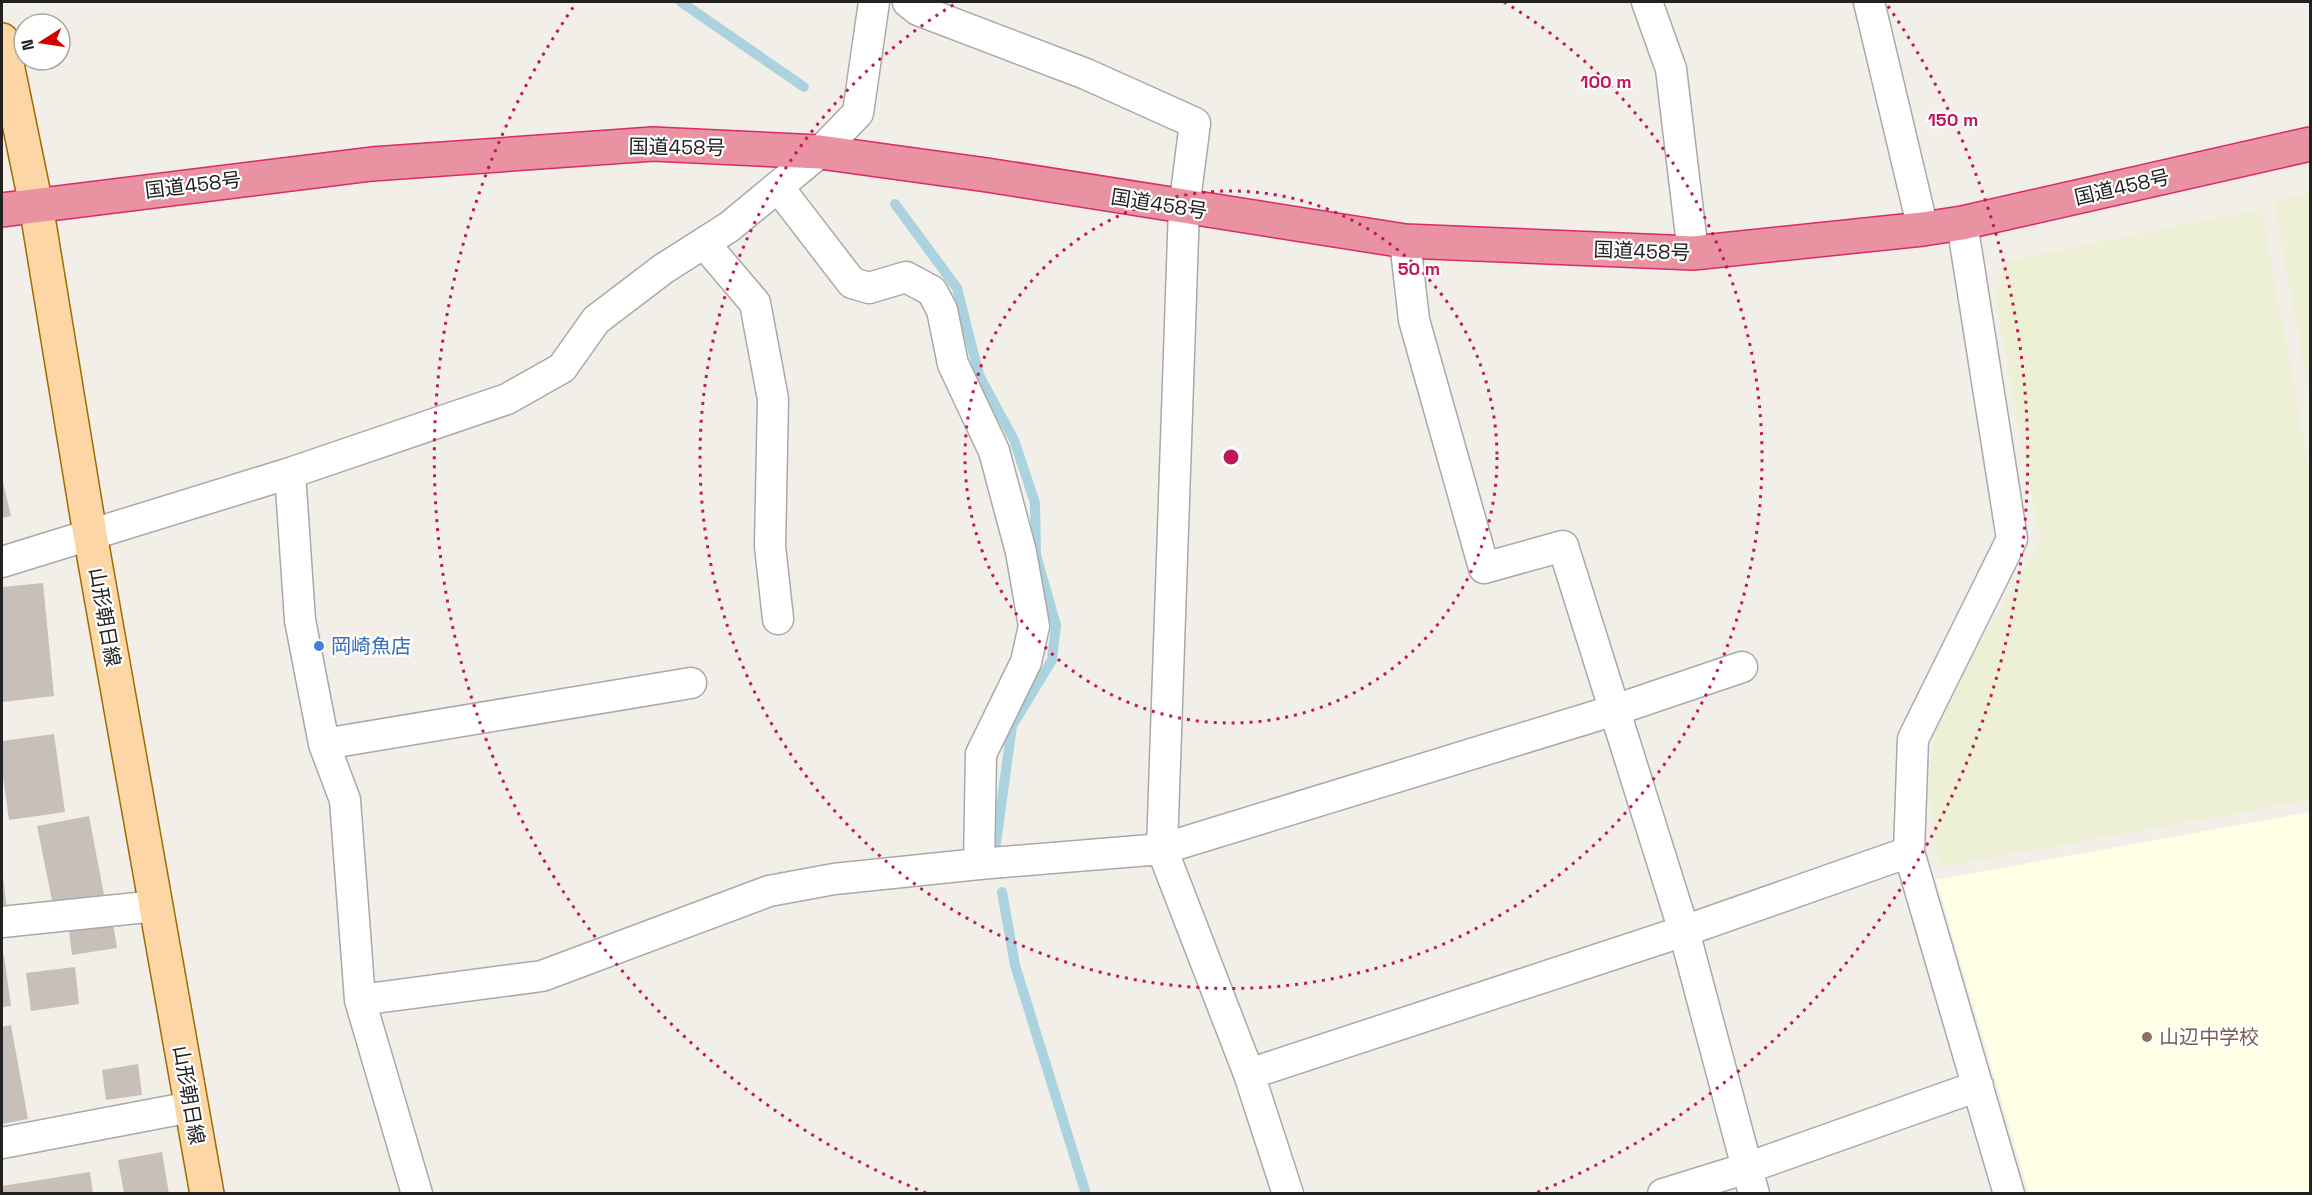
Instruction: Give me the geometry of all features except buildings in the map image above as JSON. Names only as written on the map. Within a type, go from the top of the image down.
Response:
[{"type":"highway","name":"国道458号","points":[[2,210],[372,164],[653,144],[820,152],[1405,241],[1694,253],[1962,223],[2310,144]]},
{"type":"main road","name":"山形朝日線","points":[[2,40],[36,205],[90,534],[207,1194]]},
{"type":"street","points":[[2,562],[290,473],[507,399],[562,368],[596,320],[663,269],[729,227],[820,152],[858,113],[874,2]]},
{"type":"street","points":[[909,2],[918,10],[1086,74],[1195,123],[1184,208],[1162,849],[1250,1074],[1288,1194]]},
{"type":"street","points":[[1647,2],[1671,69],[1694,253]]},
{"type":"street","points":[[1869,2],[1923,229]]},
{"type":"street","points":[[778,187],[852,284],[869,288],[906,277],[932,291],[942,310],[953,364],[994,451],[1021,552],[1034,626],[1026,662],[981,754],[979,864]]},
{"type":"street","points":[[1962,223],[2012,539],[1913,739],[1909,852],[2009,1194]]},
{"type":"street","points":[[1405,241],[1414,320],[1484,568],[1563,546],[1684,931],[1751,1181]]},
{"type":"street","points":[[705,243],[755,303],[773,399],[770,546],[778,619]]},
{"type":"street","points":[[290,473],[300,620],[324,744],[345,800],[360,1000],[417,1194]]},
{"type":"street","points":[[360,1000],[542,976],[769,891],[834,879],[1162,849],[1615,710],[1742,667]]},
{"type":"street","points":[[324,744],[691,682]]},
{"type":"street","points":[[1250,1074],[1684,931],[1909,852]]},
{"type":"street","points":[[2,922],[156,906]]},
{"type":"street","points":[[1663,1194],[1751,1181],[1978,1086]]},
{"type":"street","points":[[2,1143],[191,1107]]},
{"type":"shaded area","points":[[2310,194],[2310,399],[2274,202]]},
{"type":"shaded area","points":[[2261,209],[2310,471],[2310,800],[1939,867],[1929,793],[1934,719],[2040,542],[1995,297],[2006,261]]},
{"type":"shaded area","name":"山辺中学校","points":[[2310,812],[2310,1193],[2029,1193],[1936,880]]},
{"type":"waterway","points":[[681,2],[804,87]]},
{"type":"waterway","points":[[895,204],[957,288],[979,375],[1014,440],[1035,503],[1036,555],[1056,625],[1052,660],[1012,726],[996,843]]},
{"type":"waterway","points":[[1002,892],[1015,965],[1086,1194]]},
{"type":"place","name":"岡崎魚店","points":[[319,646]]},
{"type":"place","name":"山辺中学校","points":[[2147,1037]]}]
